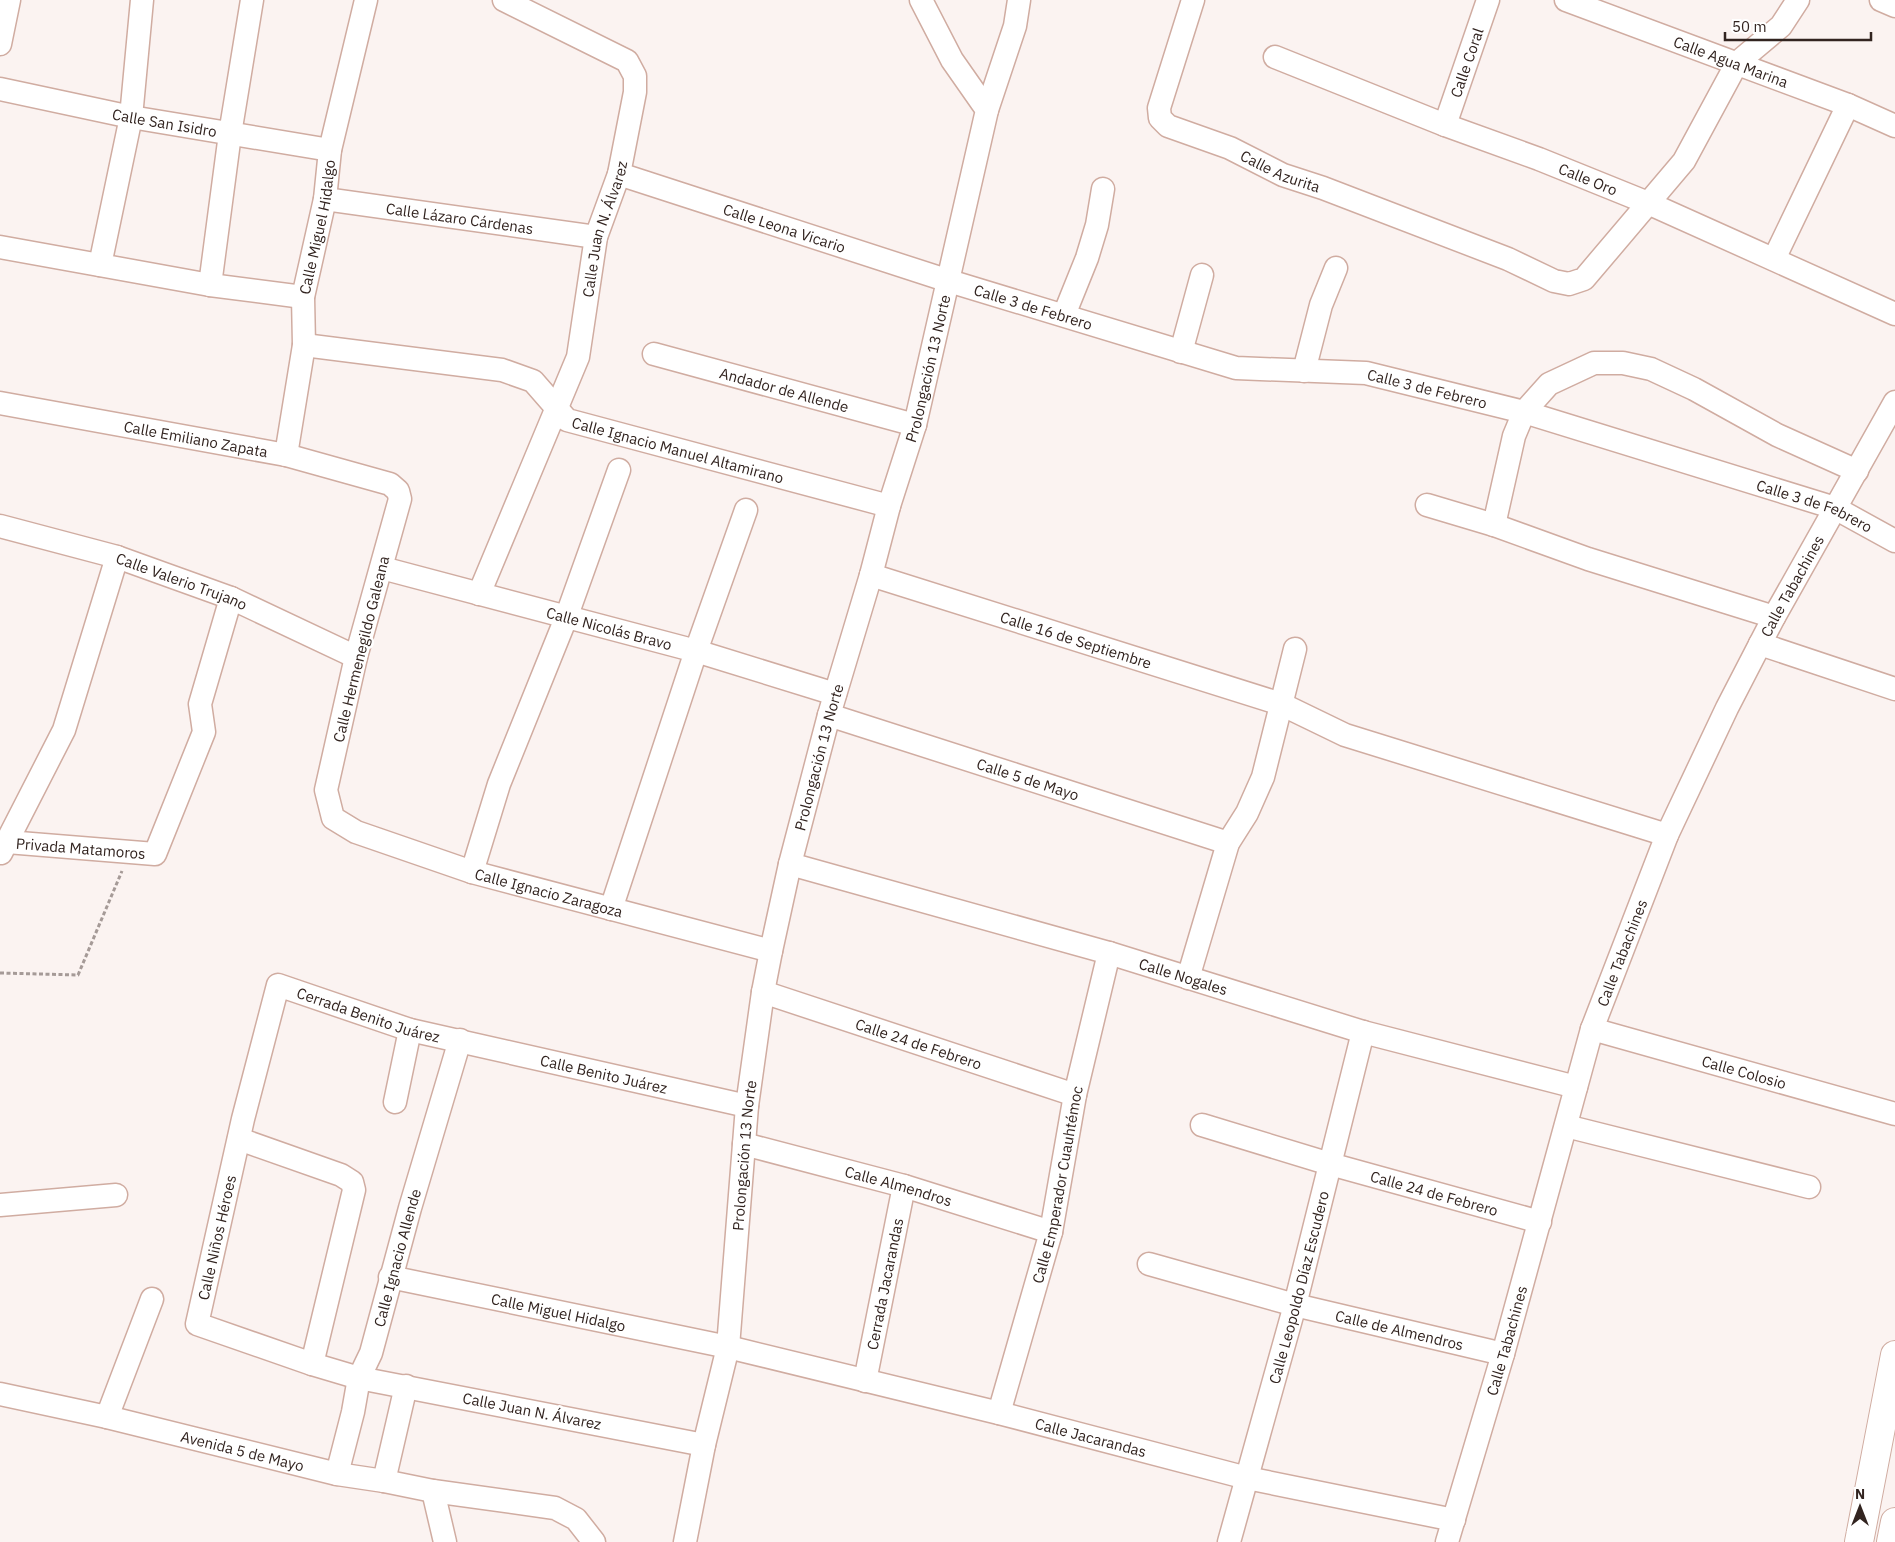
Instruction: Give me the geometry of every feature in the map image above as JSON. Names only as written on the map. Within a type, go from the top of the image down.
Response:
[{"type":"street","points":[[0,44],[10,0]]},
{"type":"street","points":[[100,265],[132,117],[142,0]]},
{"type":"street","points":[[210,285],[230,134],[252,0]]},
{"type":"street","name":"Calle Miguel Hidalgo","points":[[286,455],[304,345],[303,297],[325,199],[330,150],[366,0]]},
{"type":"street","name":"Calle Juan N. Álvarez","points":[[479,594],[555,408],[578,357],[596,237],[619,174],[635,92],[635,76],[627,61],[504,0]]},
{"type":"street","points":[[921,0],[952,60],[987,110]]},
{"type":"street","name":"Prolongación 13 Norte","points":[[685,1542],[704,1445],[728,1347],[748,1106],[763,992],[771,951],[790,864],[832,705],[914,425],[949,281],[987,110],[1015,26],[1019,0]]},
{"type":"street","name":"Calle Azurita","points":[[1193,0],[1159,108],[1160,118],[1168,126],[1230,148],[1283,174],[1508,259],[1554,281],[1569,284],[1584,279],[1684,161],[1737,63]]},
{"type":"street","name":"Calle Coral","points":[[1445,125],[1488,0]]},
{"type":"street","name":"Calle Agua Marina","points":[[1566,0],[1848,105],[1895,126]]},
{"type":"street","points":[[1737,63],[1781,26],[1798,0]]},
{"type":"street","points":[[1881,0],[1895,6]]},
{"type":"street","name":"Calle Oro","points":[[1275,58],[1445,125],[1539,159],[1648,203],[1895,314]]},
{"type":"street","name":"Calle San Isidro","points":[[0,89],[132,117],[330,150]]},
{"type":"street","points":[[1774,259],[1848,105]]},
{"type":"street","name":"Calle Leona Vicario","points":[[619,174],[949,281]]},
{"type":"street","points":[[1064,315],[1087,258],[1097,225],[1103,189]]},
{"type":"street","name":"Calle Lázaro Cárdenas","points":[[325,199],[596,237]]},
{"type":"street","points":[[0,247],[210,285],[303,297]]},
{"type":"street","points":[[1304,370],[1321,305],[1336,268]]},
{"type":"street","points":[[1182,352],[1202,275]]},
{"type":"street","name":"Calle 3 de Febrero","points":[[949,281],[1236,368],[1366,373],[1524,412],[1835,508],[1895,541]]},
{"type":"street","name":"Calle Ignacio Manuel Altamirano","points":[[304,345],[502,370],[533,381],[567,420],[889,506]]},
{"type":"street","name":"Andador de Allende","points":[[654,354],[914,425]]},
{"type":"street","points":[[1494,525],[1514,436],[1524,412],[1549,384],[1594,363],[1623,363],[1651,368],[1694,389],[1777,435],[1857,471]]},
{"type":"street","name":"Calle Tabachines","points":[[1448,1542],[1504,1354],[1592,1029],[1667,835],[1727,708],[1774,617],[1895,402]]},
{"type":"street","name":"Calle Emiliano Zapata","points":[[0,403],[286,455],[390,484]]},
{"type":"street","points":[[472,872],[499,784],[566,618],[619,470]]},
{"type":"street","name":"Calle Hermenegildo Galeana","points":[[333,818],[326,790],[356,657],[400,499],[398,490],[390,484]]},
{"type":"street","points":[[1427,505],[1494,525],[1588,559],[1774,617]]},
{"type":"street","points":[[611,909],[696,651],[746,510]]},
{"type":"street","name":"Calle Valerio Trujano","points":[[0,526],[117,557],[231,598],[356,657]]},
{"type":"street","points":[[3,848],[64,730],[117,557]]},
{"type":"street","name":"Calle Nicolás Bravo","points":[[382,568],[696,651],[832,705]]},
{"type":"street","name":"Calle 16 de Septiembre","points":[[871,575],[1281,704],[1346,734],[1667,835]]},
{"type":"street","name":"Privada Matamoros","points":[[3,848],[155,854],[204,732],[200,704],[231,598]]},
{"type":"street","points":[[1760,644],[1895,689]]},
{"type":"street","points":[[1188,978],[1228,843],[1246,813],[1263,777],[1295,648]]},
{"type":"street","name":"Calle 5 de Mayo","points":[[832,705],[1228,843]]},
{"type":"street","name":"Calle Ignacio Zaragoza","points":[[333,818],[356,832],[472,872],[771,951]]},
{"type":"street","name":"Calle Nogales","points":[[790,864],[1109,953],[1364,1032],[1576,1086]]},
{"type":"street","name":"Calle Emperador Cuauhtémoc","points":[[999,1413],[1050,1232],[1075,1095],[1109,953]]},
{"type":"street","name":"Cerrada Benito Juárez","points":[[278,985],[410,1030],[460,1040]]},
{"type":"street","name":"Calle Niños Héroes","points":[[278,985],[239,1139],[197,1324],[312,1364],[359,1378]]},
{"type":"street","name":"Calle 24 de Febrero","points":[[763,992],[1075,1095]]},
{"type":"street","name":"Calle Colosio","points":[[1592,1029],[1895,1114]]},
{"type":"street","points":[[395,1102],[410,1030]]},
{"type":"street","name":"Calle Leopoldo Díaz Escudero","points":[[1229,1542],[1295,1304],[1364,1032]]},
{"type":"street","name":"Calle Benito Juárez","points":[[460,1040],[748,1106]]},
{"type":"street","name":"Calle Ignacio Allende","points":[[337,1474],[353,1412],[359,1378],[371,1352],[390,1277],[460,1040]]},
{"type":"street","name":"Calle 24 de Febrero","points":[[1202,1125],[1330,1164],[1540,1222]]},
{"type":"street","points":[[1566,1126],[1809,1187]]},
{"type":"street","points":[[239,1139],[340,1175],[352,1182],[354,1190],[312,1364]]},
{"type":"street","name":"Calle Almendros","points":[[744,1144],[904,1186],[1050,1232]]},
{"type":"street","name":"Cerrada Jacarandas","points":[[865,1381],[904,1186]]},
{"type":"street","points":[[0,1205],[116,1194]]},
{"type":"street","name":"Calle de Almendros","points":[[1149,1264],[1295,1304],[1504,1354]]},
{"type":"street","name":"Calle Miguel Hidalgo","points":[[390,1277],[728,1347]]},
{"type":"street","points":[[108,1417],[152,1299]]},
{"type":"street","name":"Calle Jacarandas","points":[[728,1347],[999,1413],[1248,1478],[1454,1520]]},
{"type":"street","points":[[1859,1542],[1895,1355]]},
{"type":"street","name":"Calle Juan N. Álvarez","points":[[359,1378],[704,1445]]},
{"type":"street","points":[[384,1481],[406,1386]]},
{"type":"street","name":"Avenida 5 de Mayo","points":[[0,1394],[108,1417],[337,1474],[433,1491],[555,1508],[576,1519],[594,1542]]},
{"type":"street","points":[[433,1491],[445,1542]]},
{"type":"street","points":[[1891,1542],[1895,1522]]},
{"type":"path","points":[[0,973],[78,975],[130,852]]}]
